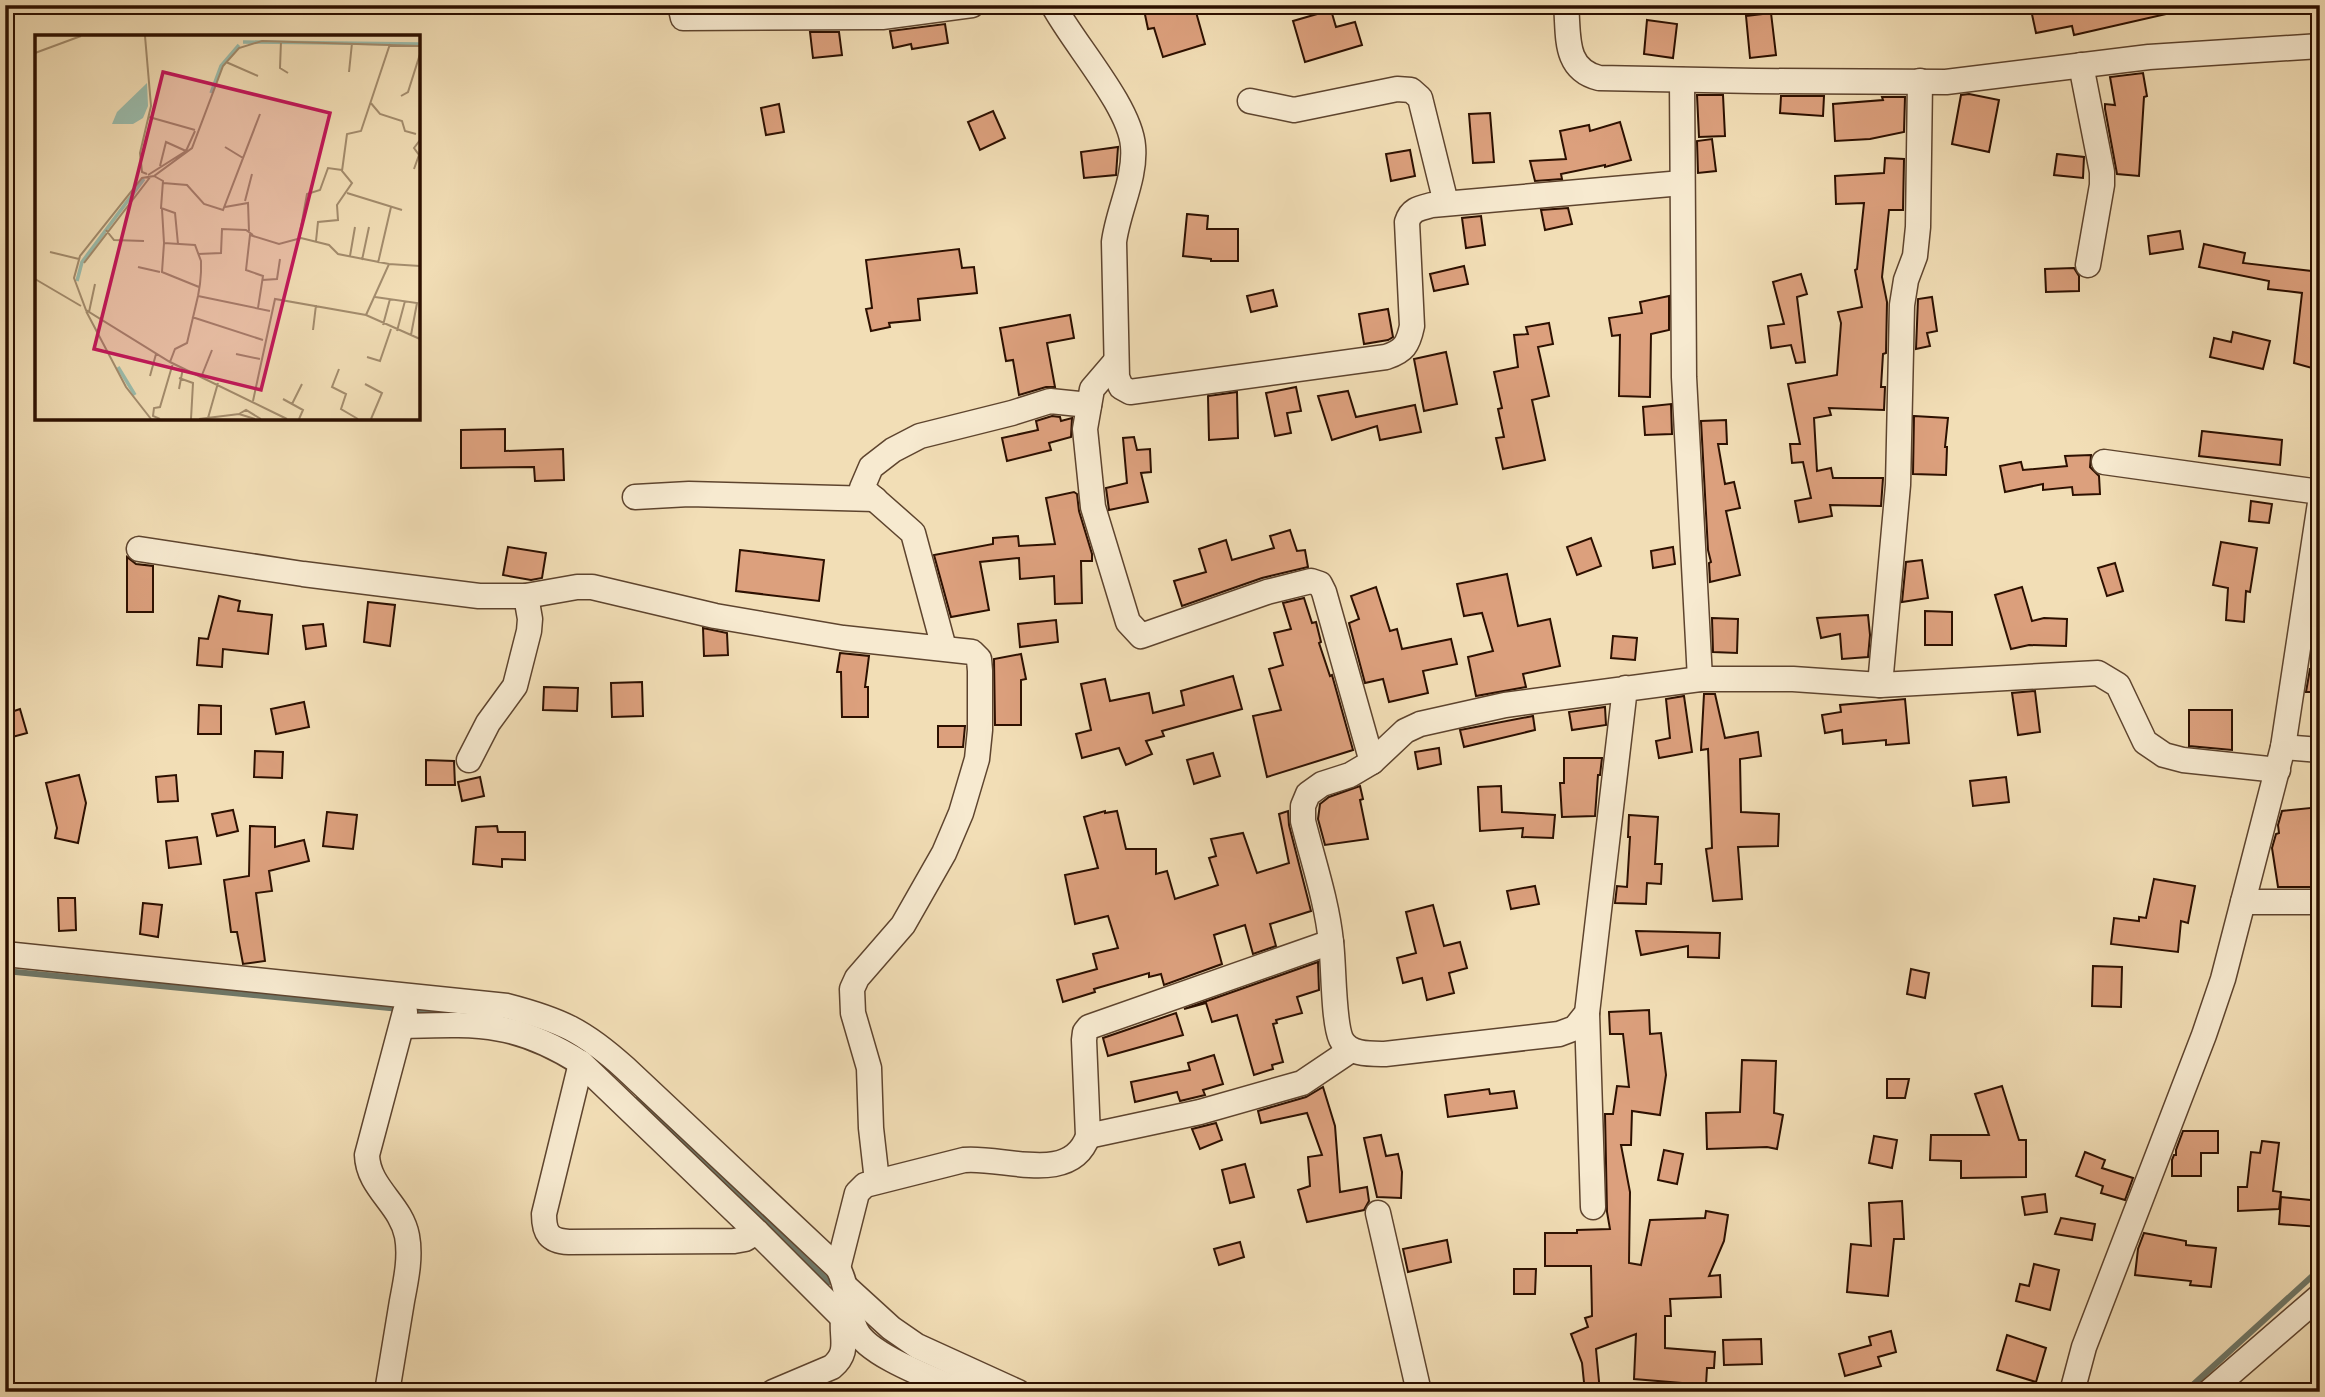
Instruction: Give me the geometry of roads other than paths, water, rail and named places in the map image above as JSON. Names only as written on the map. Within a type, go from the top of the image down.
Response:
[{"type":"street","points":[[680,5],[683,18],[709,18],[882,17],[972,5]]},
{"type":"street","points":[[1053,5],[1118,106],[1130,130],[1132,165],[1114,242],[1117,377],[1121,387],[1130,392],[1386,357],[1401,352],[1409,343],[1412,326],[1407,222],[1416,209],[1446,203],[1682,183]]},
{"type":"street","points":[[1566,5],[1570,51],[1576,65],[1585,74],[1599,78],[1946,82],[2149,57],[2320,46]]},
{"type":"street","points":[[2081,65],[2102,172],[2088,265]]},
{"type":"street","points":[[1682,80],[1684,377],[1700,679]]},
{"type":"street","points":[[1880,685],[1898,485],[1902,305],[1906,280],[1915,256],[1918,227],[1920,80]]},
{"type":"street","points":[[1250,101],[1294,110],[1397,89],[1411,90],[1420,98],[1446,203]]},
{"type":"street","points":[[1116,361],[1092,389],[1084,429],[1093,507],[1128,622],[1141,636],[1267,592],[1311,582],[1320,584],[1372,762]]},
{"type":"street","points":[[944,648],[913,533],[862,488],[872,467],[893,450],[919,436],[1050,401],[1089,405]]},
{"type":"street","points":[[2104,462],[2320,492]]},
{"type":"street","points":[[635,497],[689,494],[875,499]]},
{"type":"street","points":[[2072,1392],[2084,1347],[2223,979],[2309,658],[2320,503]]},
{"type":"street","points":[[139,549],[303,575],[479,596],[526,596],[592,587],[715,616],[830,636],[972,652],[979,659],[980,730],[977,759],[961,813],[944,853],[904,925],[857,978],[852,989],[853,1013],[869,1068],[871,1128],[877,1181]]},
{"type":"street","points":[[469,760],[488,723],[515,686],[529,631],[526,596]]},
{"type":"street","points":[[1587,1013],[1575,1028],[1559,1034],[1385,1054],[1351,1050],[1342,1041],[1338,1024],[1328,921],[1303,821],[1303,806],[1308,794],[1322,784],[1350,775],[1372,762],[1405,731],[1420,724],[1505,705],[1700,679],[1793,678],[1880,685],[2098,673],[2118,685],[2145,742],[2165,755],[2183,760],[2280,759],[2320,750]]},
{"type":"street","points":[[1593,1207],[1587,1013],[1625,688]]},
{"type":"street","points":[[2243,902],[2320,902]]},
{"type":"street","points":[[773,1392],[832,1367],[843,1355],[844,1296],[857,1194],[865,1185],[964,1160],[1060,1164],[1073,1158],[1084,1148],[1088,1136],[1084,1040],[1089,1027],[1331,942]]},
{"type":"street","points":[[5,954],[405,1011],[506,1028],[555,1046],[581,1063],[757,1232],[917,1346],[1018,1392]]},
{"type":"street","points":[[405,1011],[507,1006],[573,1028],[598,1044],[844,1296],[857,1332],[865,1343],[882,1354],[963,1392]]},
{"type":"street","points":[[387,1392],[408,1264],[408,1237],[402,1217],[372,1179],[367,1168],[367,1155],[405,1011]]},
{"type":"street","points":[[1088,1136],[1200,1112],[1302,1083],[1351,1050]]},
{"type":"street","points":[[581,1063],[544,1214],[544,1225],[548,1234],[556,1241],[734,1241],[757,1232]]},
{"type":"street","points":[[1378,1213],[1419,1392]]},
{"type":"street","points":[[2208,1392],[2320,1296]]},
{"type":"waterway","points":[[5,971],[400,1009]]},
{"type":"waterway","points":[[411,1010],[453,1014]]},
{"type":"waterway","points":[[637,1100],[829,1282]]},
{"type":"waterway","points":[[2185,1392],[2320,1269]]}]
